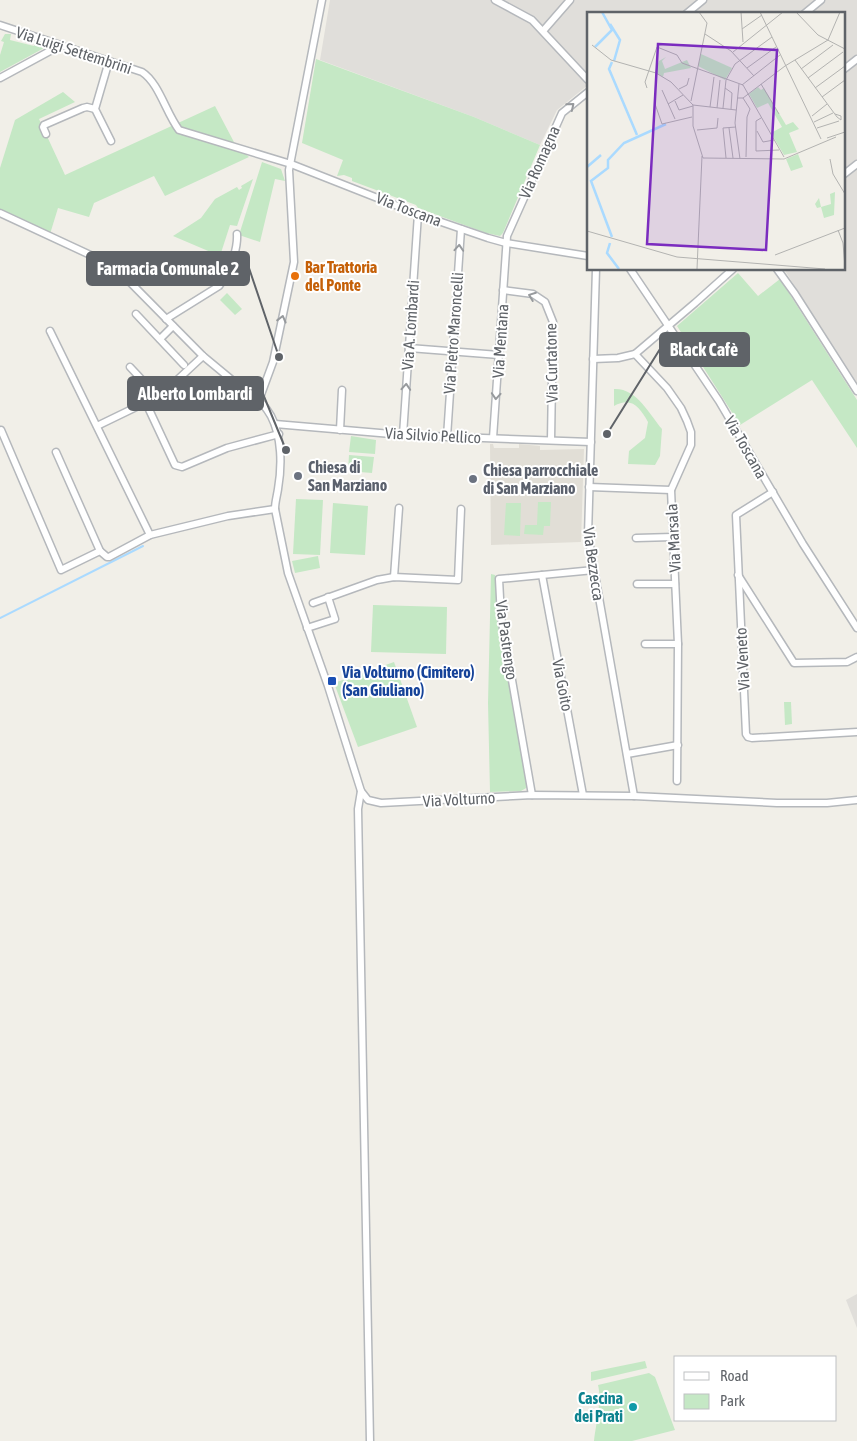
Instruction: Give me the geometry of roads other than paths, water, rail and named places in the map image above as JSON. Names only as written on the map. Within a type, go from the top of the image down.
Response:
[{"type":"street","points":[[260,400],[273,362],[294,262],[289,170],[322,0]]},
{"type":"street","points":[[495,0],[532,20],[587,79]]},
{"type":"street","points":[[543,31],[570,0]]},
{"type":"street","points":[[688,12],[703,0]]},
{"type":"street","points":[[806,12],[821,0]]},
{"type":"street","name":"Via Luigi Settembrini","points":[[0,25],[142,72],[150,77],[179,130],[291,164]]},
{"type":"street","points":[[0,78],[60,45]]},
{"type":"street","points":[[844,69],[857,59]]},
{"type":"street","points":[[109,61],[95,109],[111,141]]},
{"type":"street","name":"Via Romagna","points":[[506,243],[513,220],[562,113],[587,93]]},
{"type":"street","points":[[46,134],[43,128],[44,125],[83,108],[95,109]]},
{"type":"street","name":"Via Toscana","points":[[291,164],[418,214],[506,243],[587,256]]},
{"type":"street","points":[[844,174],[857,164]]},
{"type":"street","points":[[0,213],[114,266],[203,356],[255,399],[260,400],[279,434],[280,460],[275,509],[288,573],[328,686],[360,791],[358,808],[370,1441]]},
{"type":"street","name":"Via A. Lombardi","points":[[403,435],[418,214]]},
{"type":"street","name":"Via Pietro Maroncelli","points":[[447,437],[461,229]]},
{"type":"street","points":[[166,320],[219,286],[223,281],[238,242],[237,234]]},
{"type":"street","name":"Via Mentana","points":[[493,438],[506,243]]},
{"type":"street","name":"Via Bezzecca","points":[[596,270],[588,535],[634,796]]},
{"type":"street","name":"Via Toscana","points":[[631,270],[720,401],[803,544],[857,628]]},
{"type":"street","points":[[593,358],[618,358],[635,354],[732,270]]},
{"type":"street","points":[[778,270],[857,391]]},
{"type":"street","name":"Via Curtatone","points":[[503,290],[533,294],[545,302],[553,322],[551,440]]},
{"type":"street","points":[[136,314],[184,365]]},
{"type":"street","points":[[160,340],[173,326]]},
{"type":"street","points":[[50,331],[150,535]]},
{"type":"street","points":[[409,348],[499,355]]},
{"type":"street","name":"Via Marsala","points":[[635,354],[667,388],[681,408],[691,432],[691,445],[670,490],[678,644],[678,781]]},
{"type":"street","points":[[97,426],[158,397],[203,356]]},
{"type":"street","points":[[130,367],[158,397]]},
{"type":"street","points":[[340,430],[342,390]]},
{"type":"street","points":[[146,403],[175,465],[178,467],[227,448],[279,434]]},
{"type":"street","name":"Via Silvio Pellico","points":[[275,424],[403,435],[591,442]]},
{"type":"street","points":[[1,430],[61,570],[100,551]]},
{"type":"street","points":[[56,452],[100,551],[107,557],[150,535],[228,516],[275,509]]},
{"type":"street","points":[[589,487],[670,490]]},
{"type":"street","name":"Via Veneto","points":[[773,492],[736,515],[746,734],[752,738],[857,732]]},
{"type":"street","points":[[394,578],[399,508]]},
{"type":"street","points":[[312,602],[377,580],[394,578],[458,580],[461,509]]},
{"type":"street","points":[[636,538],[673,537]]},
{"type":"street","name":"Via Pastrengo","points":[[532,795],[501,617],[499,579],[594,570]]},
{"type":"street","points":[[738,574],[794,663],[847,662],[857,657]]},
{"type":"street","name":"Via Goito","points":[[542,575],[583,795]]},
{"type":"street","points":[[637,584],[675,584]]},
{"type":"street","points":[[307,628],[335,619],[328,597]]},
{"type":"street","points":[[645,644],[678,644]]},
{"type":"street","points":[[627,754],[678,745]]},
{"type":"street","name":"Via Volturno","points":[[360,791],[368,800],[381,803],[532,795],[634,796],[777,803],[827,803],[857,800]]},
{"type":"waterway","points":[[0,618],[143,546]]},
{"type":"place","name":"Bar Trattoria del Ponte","points":[[295,276]]},
{"type":"place","name":"Farmacia Comunale 2","points":[[279,357]]},
{"type":"place","name":"Black Cafè","points":[[607,434]]},
{"type":"place","name":"Alberto Lombardi","points":[[286,450]]},
{"type":"place","name":"Chiesa di San Marziano","points":[[298,476]]},
{"type":"place","name":"Chiesa parrocchiale di San Marziano","points":[[473,479]]},
{"type":"place","name":"Via Volturno (Cimitero) (San Giuliano)","points":[[332,681]]},
{"type":"place","name":"Cascina dei Prati","points":[[633,1407]]}]
